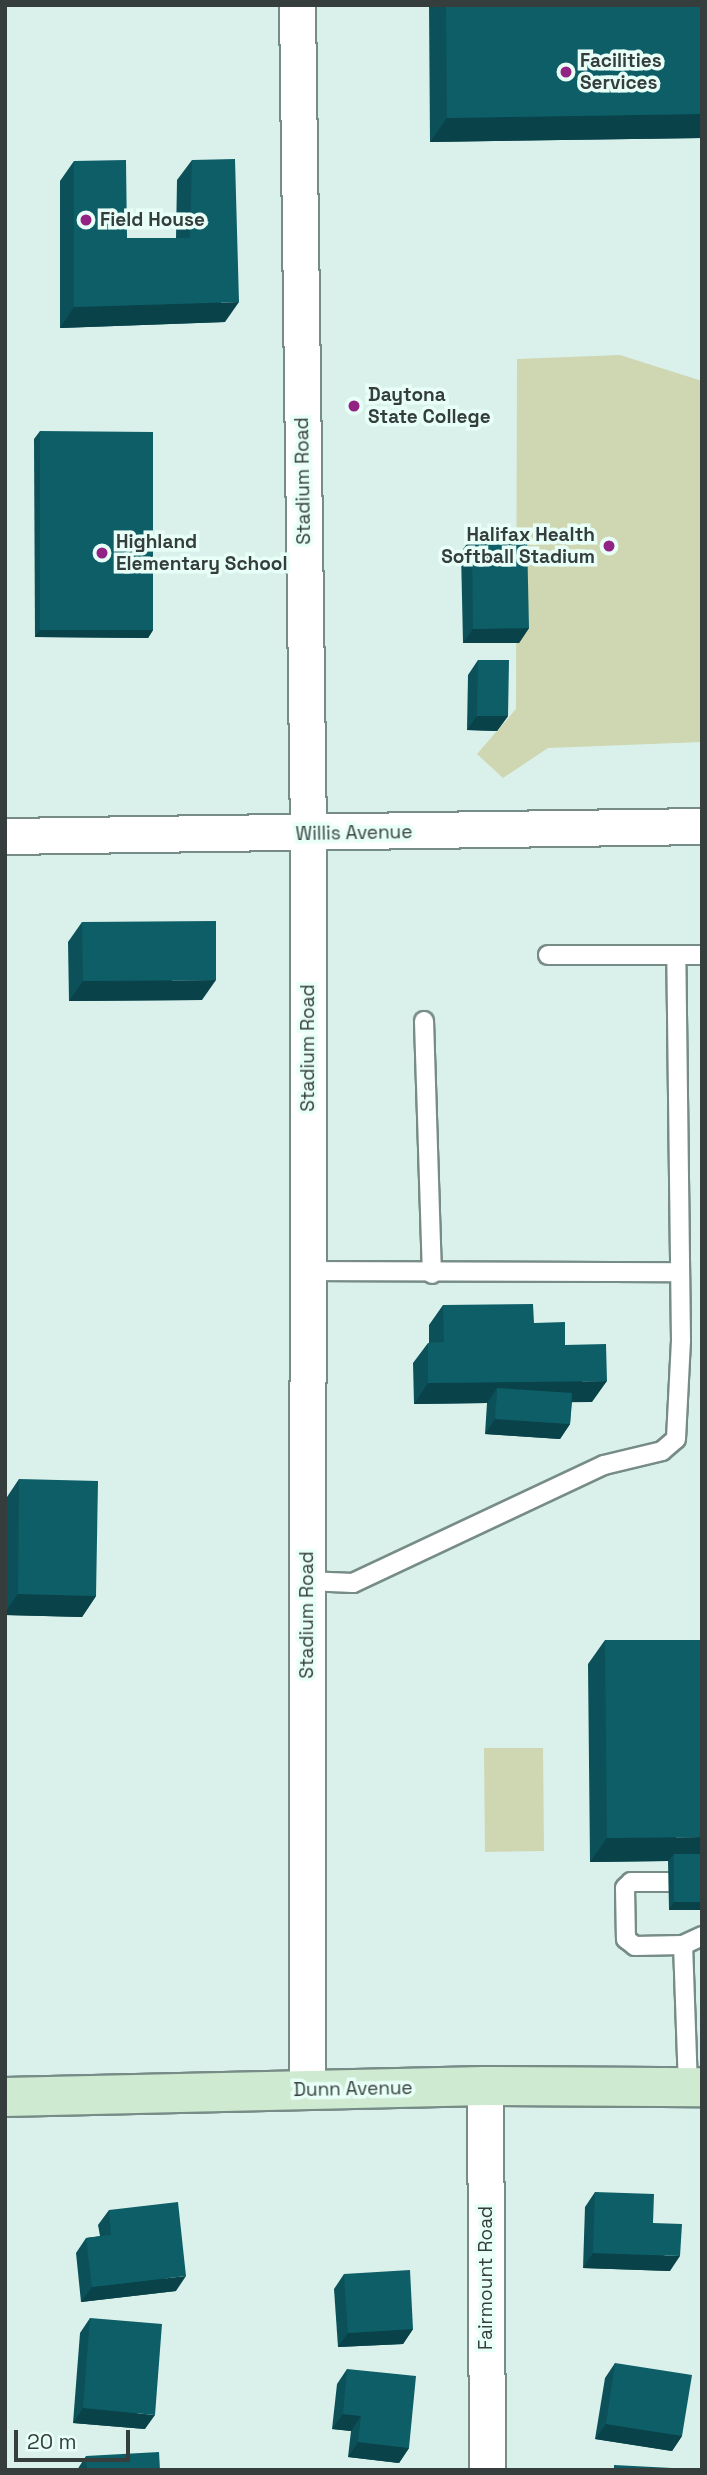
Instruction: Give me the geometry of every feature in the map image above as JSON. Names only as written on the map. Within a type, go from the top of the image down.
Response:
[{"type":"main road","name":"Dunn Avenue","points":[[5,2098],[485,2086],[695,2087]]},
{"type":"street","name":"Stadium Road","points":[[297,5],[308,835],[307,2091]]},
{"type":"street","name":"Willis Avenue","points":[[5,836],[308,835],[702,826]]},
{"type":"street","name":"Fairmount Road","points":[[485,2086],[487,2470]]},
{"type":"lane","points":[[548,955],[702,956]]},
{"type":"lane","points":[[307,1581],[353,1583],[604,1465],[662,1451],[676,1439],[680,1272],[676,955]]},
{"type":"lane","points":[[424,1021],[432,1274]]},
{"type":"lane","points":[[307,1271],[432,1274],[680,1272]]},
{"type":"lane","points":[[668,1882],[631,1882],[625,1888],[626,1939],[635,1946],[683,1945],[702,1936]]},
{"type":"lane","points":[[683,1945],[695,2087]]},
{"type":"green space","name":"Halifax Health Softball Stadium","points":[[620,355],[702,381],[702,742],[548,748],[503,778],[477,754],[516,709],[517,359]]},
{"type":"green space","points":[[484,1748],[543,1748],[544,1851],[485,1852]]},
{"type":"building","name":"Facilities Services","points":[[446,5],[702,5],[702,114],[447,118]]},
{"type":"building","name":"Field House","points":[[235,159],[239,302],[74,307],[74,161],[126,160],[127,238],[190,238],[192,160]]},
{"type":"building","points":[[40,431],[153,432],[153,630],[40,630]]},
{"type":"building","points":[[472,537],[527,537],[529,628],[473,629]]},
{"type":"building","points":[[478,660],[509,660],[508,716],[477,716]]},
{"type":"building","points":[[216,921],[216,980],[83,981],[82,922]]},
{"type":"building","points":[[533,1304],[534,1323],[565,1322],[565,1345],[606,1344],[607,1381],[428,1383],[428,1343],[444,1342],[443,1305]]},
{"type":"building","points":[[497,1388],[572,1393],[570,1424],[495,1419]]},
{"type":"building","points":[[19,1479],[98,1481],[96,1596],[18,1594]]},
{"type":"building","points":[[605,1640],[702,1640],[702,1837],[607,1838]]},
{"type":"building","points":[[674,1854],[702,1854],[702,1902],[674,1902]]},
{"type":"building","points":[[595,2192],[654,2194],[653,2223],[682,2224],[680,2256],[593,2253]]},
{"type":"building","points":[[178,2202],[186,2276],[92,2287],[86,2238],[111,2235],[109,2210]]},
{"type":"building","points":[[410,2270],[413,2329],[348,2333],[344,2274]]},
{"type":"building","points":[[90,2318],[162,2324],[155,2415],[83,2408]]},
{"type":"building","points":[[615,2363],[692,2375],[682,2436],[606,2424]]},
{"type":"building","points":[[347,2369],[416,2376],[409,2448],[358,2442],[361,2416],[343,2414]]},
{"type":"building","points":[[159,2452],[160,2470],[87,2470],[86,2456]]},
{"type":"building","points":[[614,2465],[672,2468],[672,2470],[614,2470]]},
{"type":"place","name":"Facilities Services","points":[[566,72]]},
{"type":"place","name":"Field House","points":[[86,220]]},
{"type":"place","name":"Daytona State College","points":[[354,406]]},
{"type":"place","name":"Halifax Health Softball Stadium","points":[[609,546]]},
{"type":"place","name":"Highland Elementary School","points":[[102,553]]}]
